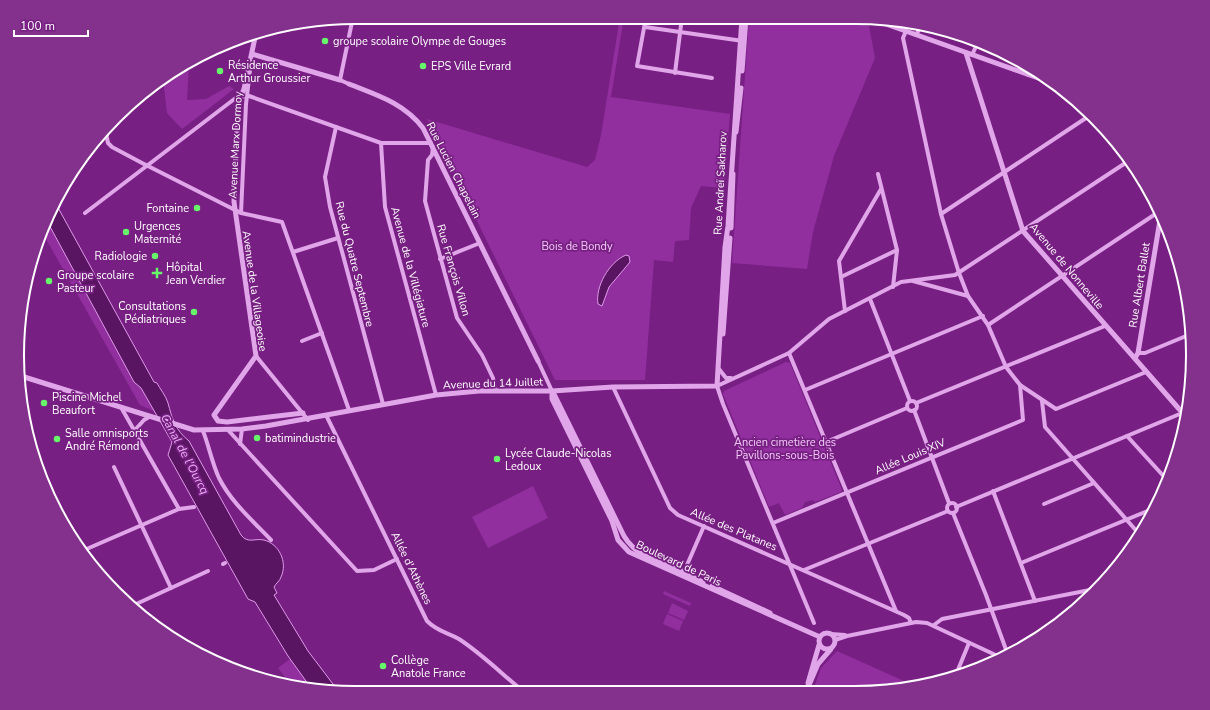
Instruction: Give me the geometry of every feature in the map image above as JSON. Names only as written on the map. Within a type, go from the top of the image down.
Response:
[{"type":"street","points":[[340,80],[352,24]]},
{"type":"street","points":[[645,24],[637,66],[712,78]]},
{"type":"street","points":[[675,72],[681,24]]},
{"type":"street","name":"Rue Andreï Sakharov","points":[[717,386],[720,350],[724,327],[742,24]]},
{"type":"street","name":"Rue Andreï Sakharov","points":[[742,40],[745,24]]},
{"type":"street","points":[[644,27],[742,40]]},
{"type":"street","points":[[896,27],[916,36],[1035,77]]},
{"type":"street","points":[[916,36],[919,30]]},
{"type":"street","points":[[906,31],[903,38],[941,214],[959,273],[968,296],[988,325],[1006,367],[1020,385],[1056,409],[1146,372]]},
{"type":"street","name":"Avenue Marx Dormoy","points":[[241,213],[244,95],[255,40]]},
{"type":"street","points":[[972,55],[976,47]]},
{"type":"street","name":"Avenue de Nonneville","points":[[966,53],[1023,232],[1146,372],[1182,408]]},
{"type":"street","name":"Rue Lucien Chapelain","points":[[252,54],[340,80],[390,100],[405,108],[423,128],[552,391]]},
{"type":"street","points":[[85,214],[237,97],[244,95],[381,142],[432,145]]},
{"type":"street","name":"Avenue Marx Dormoy","points":[[234,210],[238,103],[244,95]]},
{"type":"street","points":[[941,214],[1086,118]]},
{"type":"street","name":"Rue du Quatre Septembre","points":[[336,127],[325,179],[338,238],[383,404]]},
{"type":"street","points":[[107,136],[108,142],[112,147],[234,210],[241,213],[282,222],[349,410]]},
{"type":"street","name":"Avenue de la Villégiature","points":[[381,142],[385,207],[436,395]]},
{"type":"street","name":"Rue François Villon","points":[[432,145],[432,155],[428,160],[425,201],[457,318],[482,355],[493,378],[495,390]]},
{"type":"street","points":[[959,273],[1125,163]]},
{"type":"street","points":[[878,174],[897,250],[892,287]]},
{"type":"street","points":[[845,311],[839,261],[881,189]]},
{"type":"street","name":"Avenue de la Villageoise","points":[[234,210],[256,356],[214,415],[215,418],[227,422],[303,413]]},
{"type":"street","points":[[988,325],[1155,215]]},
{"type":"street","name":"Rue Albert Ballet","points":[[1135,358],[1138,353],[1158,222]]},
{"type":"street","points":[[293,252],[338,238]]},
{"type":"street","points":[[440,258],[480,243]]},
{"type":"street","points":[[840,277],[897,250]]},
{"type":"street","name":"Avenue du 14 Juillet","points":[[25,377],[75,392],[144,417],[203,431],[242,429],[308,420],[349,410],[436,395],[495,390],[552,391],[613,387],[717,386],[789,353],[829,319],[901,282],[955,275],[959,273]]},
{"type":"street","points":[[913,281],[968,296]]},
{"type":"street","points":[[870,299],[910,401]]},
{"type":"street","points":[[805,390],[983,316]]},
{"type":"street","points":[[910,401],[916,403],[1105,326]]},
{"type":"street","points":[[302,340],[322,333]]},
{"type":"street","points":[[1138,353],[1145,353],[1185,336]]},
{"type":"street","points":[[789,353],[896,610]]},
{"type":"street","points":[[256,356],[308,420]]},
{"type":"street","points":[[719,369],[726,378],[734,378]]},
{"type":"street","name":"Allée Louis XIV","points":[[773,523],[932,456],[1023,420],[1020,385]]},
{"type":"street","points":[[717,386],[723,404],[814,623]]},
{"type":"street","name":"Allée des Platanes","points":[[613,387],[670,508],[678,514],[704,526],[896,610],[909,618],[911,623]]},
{"type":"street","name":"Boulevard de Paris","points":[[552,391],[552,399],[612,521],[618,540],[622,545],[637,557],[820,636]]},
{"type":"street","name":"Boulevard de Paris","points":[[552,391],[624,536],[632,548],[661,564],[684,572],[794,625]]},
{"type":"street","points":[[907,408],[907,403],[910,401]]},
{"type":"street","points":[[1042,401],[1045,427],[1136,529]]},
{"type":"street","points":[[916,403],[916,408],[914,410],[949,504],[947,506],[948,510]]},
{"type":"street","points":[[826,442],[907,408]]},
{"type":"street","points":[[907,408],[911,411],[914,410]]},
{"type":"street","points":[[122,409],[179,509]]},
{"type":"street","points":[[953,513],[956,507],[1181,414]]},
{"type":"street","name":"Allée d'Athènes","points":[[326,415],[427,621],[434,628],[457,638],[517,686]]},
{"type":"street","points":[[135,430],[144,417]]},
{"type":"street","points":[[240,444],[242,429]]},
{"type":"street","points":[[228,430],[357,570],[374,570],[397,559]]},
{"type":"street","points":[[203,431],[219,478],[239,506],[271,540]]},
{"type":"street","points":[[1127,436],[1163,476]]},
{"type":"street","points":[[114,467],[171,588]]},
{"type":"street","points":[[1044,504],[1094,483]]},
{"type":"street","points":[[993,491],[1035,601]]},
{"type":"street","points":[[949,504],[954,503],[956,507]]},
{"type":"street","points":[[87,550],[179,509],[194,507]]},
{"type":"street","points":[[804,570],[867,542],[948,510]]},
{"type":"street","points":[[948,510],[953,513],[1006,649]]},
{"type":"street","points":[[1021,563],[1147,511]]},
{"type":"street","points":[[687,565],[704,526]]},
{"type":"street","points":[[137,604],[208,571]]},
{"type":"street","points":[[934,625],[942,619],[1087,591]]},
{"type":"street","points":[[764,613],[766,612],[776,616]]},
{"type":"street","points":[[835,640],[847,636],[911,623],[927,622],[995,655]]},
{"type":"street","points":[[807,686],[809,675],[819,646],[820,636],[824,633],[847,636]]},
{"type":"street","points":[[808,686],[818,664],[834,645],[835,640],[831,634]]},
{"type":"street","points":[[959,669],[970,643]]},
{"type":"street","points":[[819,646],[826,650],[831,649]]},
{"type":"green space","name":"Bois de Bondy","points":[[619,24],[623,24],[611,97],[730,114],[724,188],[701,186],[691,208],[689,240],[675,241],[673,262],[654,260],[645,380],[555,380],[427,119],[587,167],[595,160],[601,135]]},
{"type":"green space","points":[[749,24],[855,24],[869,26],[875,58],[834,156],[813,232],[807,269],[732,263]]},
{"type":"green space","points":[[189,68],[187,100],[206,99],[229,86],[234,89],[182,129],[167,113],[164,85]]},
{"type":"green space","points":[[50,226],[134,382],[141,388],[154,411],[140,405],[46,238]]},
{"type":"green space","name":"Ancien cimetière des Pavillons-sous-Bois","points":[[786,362],[790,363],[842,490],[841,492],[815,502],[813,500],[805,502],[802,508],[785,515],[779,503],[769,507],[723,394],[724,391]]},
{"type":"green space","points":[[533,486],[548,518],[488,548],[472,517]]},
{"type":"green space","points":[[664,591],[691,603],[690,606],[663,594]]},
{"type":"green space","points":[[672,603],[688,611],[684,620],[668,613]]},
{"type":"green space","points":[[667,614],[683,621],[679,631],[663,624]]},
{"type":"green space","points":[[837,651],[906,682],[877,685],[816,686],[815,685],[821,668]]},
{"type":"green space","points":[[290,659],[307,682],[286,679],[278,668]]},
{"type":"water","name":"Canal de l'Ourcq","points":[[58,208],[154,382],[157,383],[166,398],[177,428],[189,441],[241,535],[249,540],[264,540],[269,542],[274,545],[281,554],[283,560],[283,571],[274,587],[277,593],[274,595],[308,651],[334,685],[307,682],[288,656],[255,602],[248,599],[168,455],[172,442],[141,388],[134,382],[50,226]]},
{"type":"water","points":[[626,255],[629,256],[630,262],[609,287],[602,306],[598,304],[599,290],[604,276],[614,263]]},
{"type":"place","name":"groupe scolaire Olympe de Gouges","points":[[325,41]]},
{"type":"place","name":"EPS Ville Evrard","points":[[423,66]]},
{"type":"place","name":"Résidence Arthur Groussier","points":[[220,71]]},
{"type":"place","name":"Fontaine","points":[[197,208]]},
{"type":"place","name":"Urgences Maternité","points":[[126,232]]},
{"type":"place","name":"Radiologie","points":[[155,256]]},
{"type":"place","name":"Hôpital Jean Verdier","points":[[157,273]]},
{"type":"place","name":"Groupe scolaire Pasteur","points":[[49,281]]},
{"type":"place","name":"Consultations Pédiatriques","points":[[194,312]]},
{"type":"place","name":"Piscine Michel Beaufort","points":[[44,403]]},
{"type":"place","name":"batimindustrie","points":[[257,438]]},
{"type":"place","name":"Salle omnisports André Rémond","points":[[57,439]]},
{"type":"place","name":"Lycée Claude-Nicolas Ledoux","points":[[497,459]]},
{"type":"place","name":"Collège Anatole France","points":[[383,666]]}]
